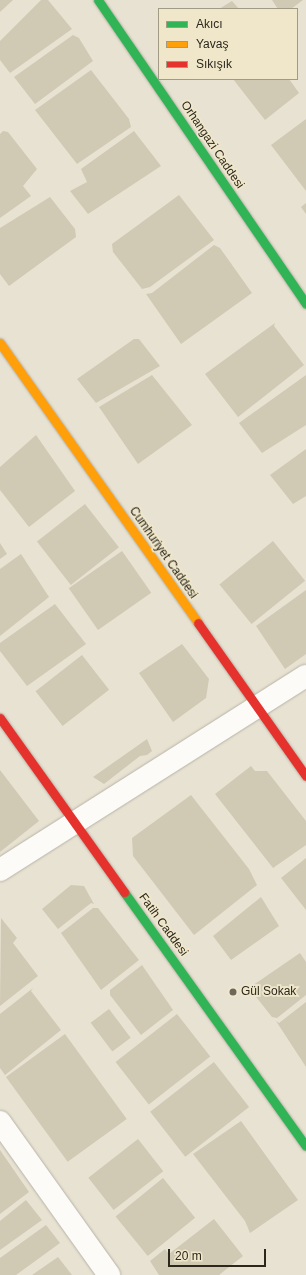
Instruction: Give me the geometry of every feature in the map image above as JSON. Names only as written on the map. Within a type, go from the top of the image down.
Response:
[{"type":"street","name":"Orhangazi Caddesi","points":[[98,0],[306,304]]},
{"type":"street","name":"Cumhuriyet Caddesi","points":[[0,343],[306,776]]},
{"type":"street","points":[[0,870],[258,708],[306,676]]},
{"type":"street","name":"Fatih Caddesi","points":[[0,718],[306,1146]]},
{"type":"street","points":[[0,1122],[109,1275]]},
{"type":"building","points":[[0,0],[13,0],[0,12]]},
{"type":"building","points":[[41,0],[48,0],[72,29],[10,73],[0,60],[0,41]]},
{"type":"building","points":[[272,0],[303,0],[292,8],[277,8]]},
{"type":"building","points":[[232,1],[238,8],[221,8]]},
{"type":"building","points":[[73,35],[79,38],[93,61],[35,104],[14,77]]},
{"type":"building","points":[[91,70],[129,119],[131,127],[77,164],[35,110]]},
{"type":"building","points":[[234,80],[290,80],[299,93],[265,120]]},
{"type":"building","points":[[306,119],[306,191],[271,145]]},
{"type":"building","points":[[3,131],[8,132],[37,169],[23,186],[31,196],[0,218],[0,134]]},
{"type":"building","points":[[134,131],[161,166],[88,214],[70,191],[87,182],[81,169]]},
{"type":"building","points":[[179,195],[214,240],[150,287],[142,289],[113,252],[112,244]]},
{"type":"building","points":[[50,197],[75,229],[76,237],[9,286],[0,274],[0,228]]},
{"type":"building","points":[[306,203],[306,214],[301,207]]},
{"type":"building","points":[[214,245],[220,248],[252,293],[181,344],[146,294],[152,293]]},
{"type":"building","points":[[275,323],[274,326],[304,365],[238,417],[205,374]]},
{"type":"building","points":[[134,339],[139,339],[160,366],[96,403],[77,379]]},
{"type":"building","points":[[152,375],[192,425],[138,464],[99,407]]},
{"type":"building","points":[[306,375],[306,425],[262,453],[239,423]]},
{"type":"building","points":[[36,435],[75,491],[29,527],[0,490],[0,467]]},
{"type":"building","points":[[306,449],[306,496],[293,504],[270,475]]},
{"type":"building","points":[[85,504],[119,547],[71,585],[37,542]]},
{"type":"building","points":[[273,541],[305,581],[251,624],[219,584]]},
{"type":"building","points":[[0,543],[7,554],[0,559]]},
{"type":"building","points":[[122,551],[151,593],[98,630],[69,588]]},
{"type":"building","points":[[21,554],[49,597],[0,636],[0,569]]},
{"type":"building","points":[[306,590],[306,654],[285,669],[256,626]]},
{"type":"building","points":[[55,604],[86,644],[27,686],[0,651],[0,643]]},
{"type":"building","points":[[182,644],[209,679],[206,698],[173,722],[139,673]]},
{"type":"building","points":[[82,655],[109,690],[63,726],[36,691]]},
{"type":"building","points":[[147,739],[152,751],[147,755],[140,756],[104,784],[93,777]]},
{"type":"building","points":[[251,766],[255,771],[267,771],[306,821],[306,845],[273,868],[215,794]]},
{"type":"building","points":[[0,770],[39,821],[0,852]]},
{"type":"building","points":[[191,795],[249,869],[257,885],[194,935],[133,856],[132,838]]},
{"type":"building","points":[[306,858],[306,910],[281,878]]},
{"type":"building","points":[[71,885],[84,886],[94,904],[91,903],[58,929],[42,909]]},
{"type":"building","points":[[261,897],[279,926],[231,960],[213,936]]},
{"type":"building","points":[[93,908],[98,908],[139,960],[101,990],[61,933]]},
{"type":"building","points":[[1,918],[17,938],[13,943],[38,976],[0,1006]]},
{"type":"building","points":[[300,953],[306,962],[306,995],[277,1018],[272,1017],[249,988]]},
{"type":"building","points":[[142,965],[173,1010],[141,1035],[110,995],[110,990]]},
{"type":"building","points":[[33,988],[31,991],[61,1030],[5,1075],[0,1068],[0,1014]]},
{"type":"building","points":[[306,1002],[306,1067],[276,1021],[279,1023]]},
{"type":"building","points":[[109,1009],[131,1038],[112,1052],[91,1023]]},
{"type":"building","points":[[177,1014],[210,1057],[149,1105],[116,1062]]},
{"type":"building","points":[[65,1034],[127,1119],[68,1162],[6,1077]]},
{"type":"building","points":[[214,1062],[249,1107],[185,1157],[150,1112]]},
{"type":"building","points":[[241,1121],[298,1200],[250,1233],[245,1221],[193,1154]]},
{"type":"building","points":[[138,1139],[163,1171],[114,1210],[88,1178]]},
{"type":"building","points":[[0,1150],[29,1192],[0,1214]]},
{"type":"building","points":[[163,1178],[195,1218],[148,1256],[116,1216]]},
{"type":"building","points":[[26,1200],[42,1220],[0,1250],[0,1221]]},
{"type":"building","points":[[214,1219],[243,1256],[219,1275],[159,1275],[150,1261],[165,1249],[169,1254]]},
{"type":"building","points":[[46,1225],[60,1243],[16,1275],[0,1275],[0,1258]]},
{"type":"building","points":[[58,1257],[72,1275],[32,1275]]},
{"type":"traffic: fast","points":[[98,0],[306,304]]},
{"type":"traffic: fast","points":[[124,892],[306,1146]]},
{"type":"traffic: slow","points":[[0,343],[198,623]]},
{"type":"traffic: jam","points":[[198,623],[306,776]]},
{"type":"traffic: jam","points":[[0,718],[124,892]]},
{"type":"place","name":"Gül Sokak","points":[[233,992]]}]
